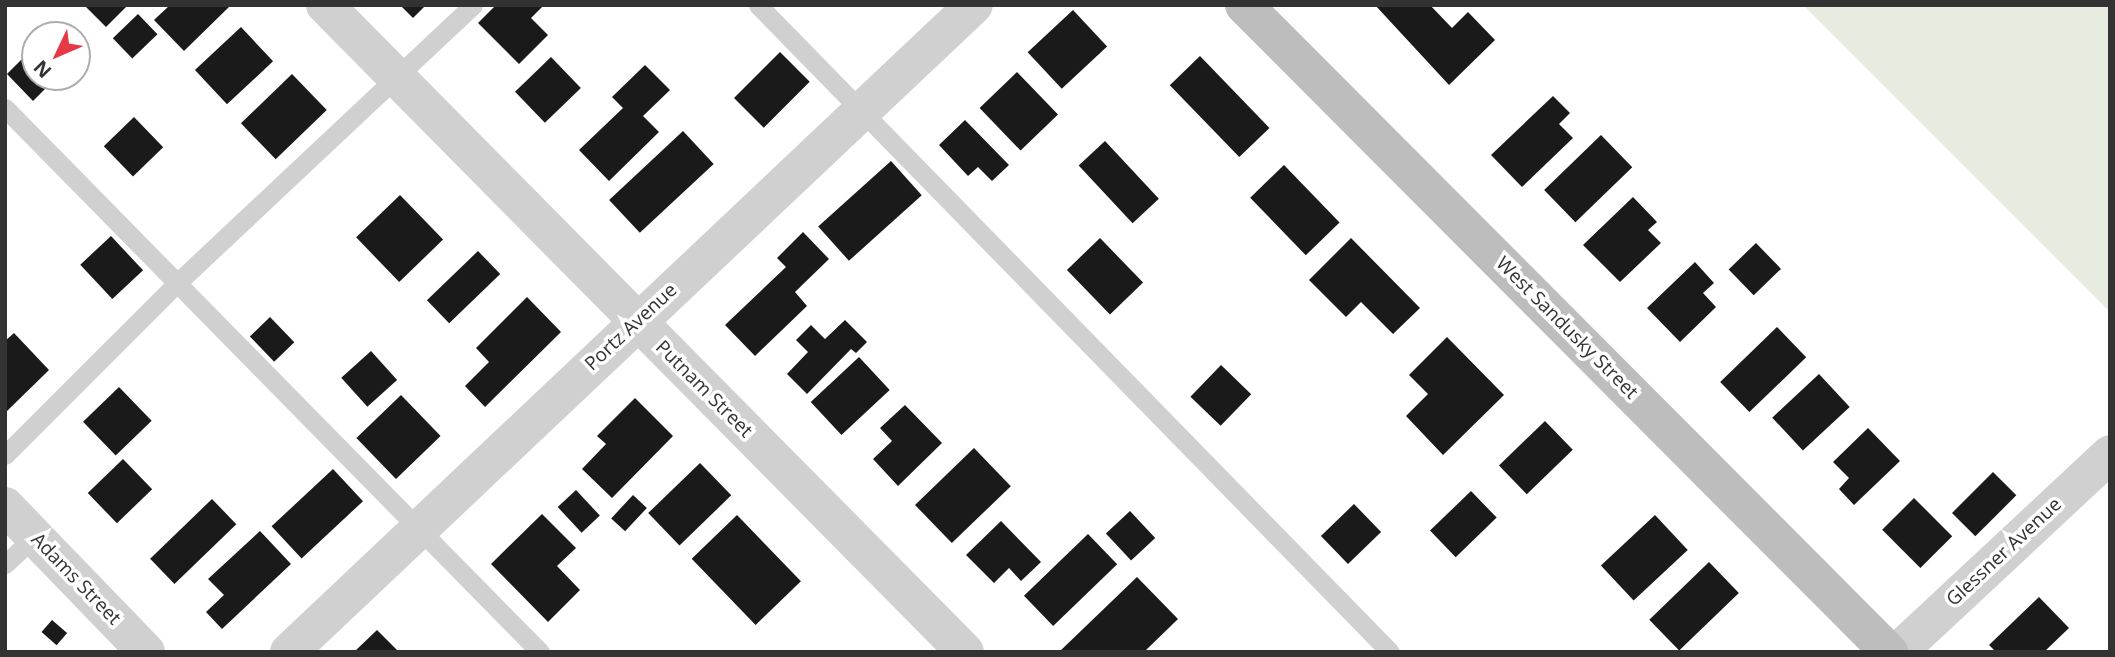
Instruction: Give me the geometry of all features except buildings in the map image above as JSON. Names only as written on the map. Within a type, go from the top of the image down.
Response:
[{"type":"street","name":"Putnam Street","points":[[325,5],[965,652]]},
{"type":"street","name":"Portz Avenue","points":[[289,652],[974,5]]},
{"type":"street","name":"West Sandusky Street","points":[[1244,5],[1877,647]]},
{"type":"street","name":"Glessner Avenue","points":[[1877,647],[2110,454]]},
{"type":"street","name":"Adams Street","points":[[5,506],[146,652]]},
{"type":"lane","points":[[5,455],[176,284],[473,5]]},
{"type":"lane","points":[[758,5],[1390,652]]},
{"type":"lane","points":[[5,108],[540,652]]},
{"type":"lane","points":[[5,564],[34,537]]},
{"type":"shaded area","points":[[1803,5],[2110,5],[2110,312]]}]
